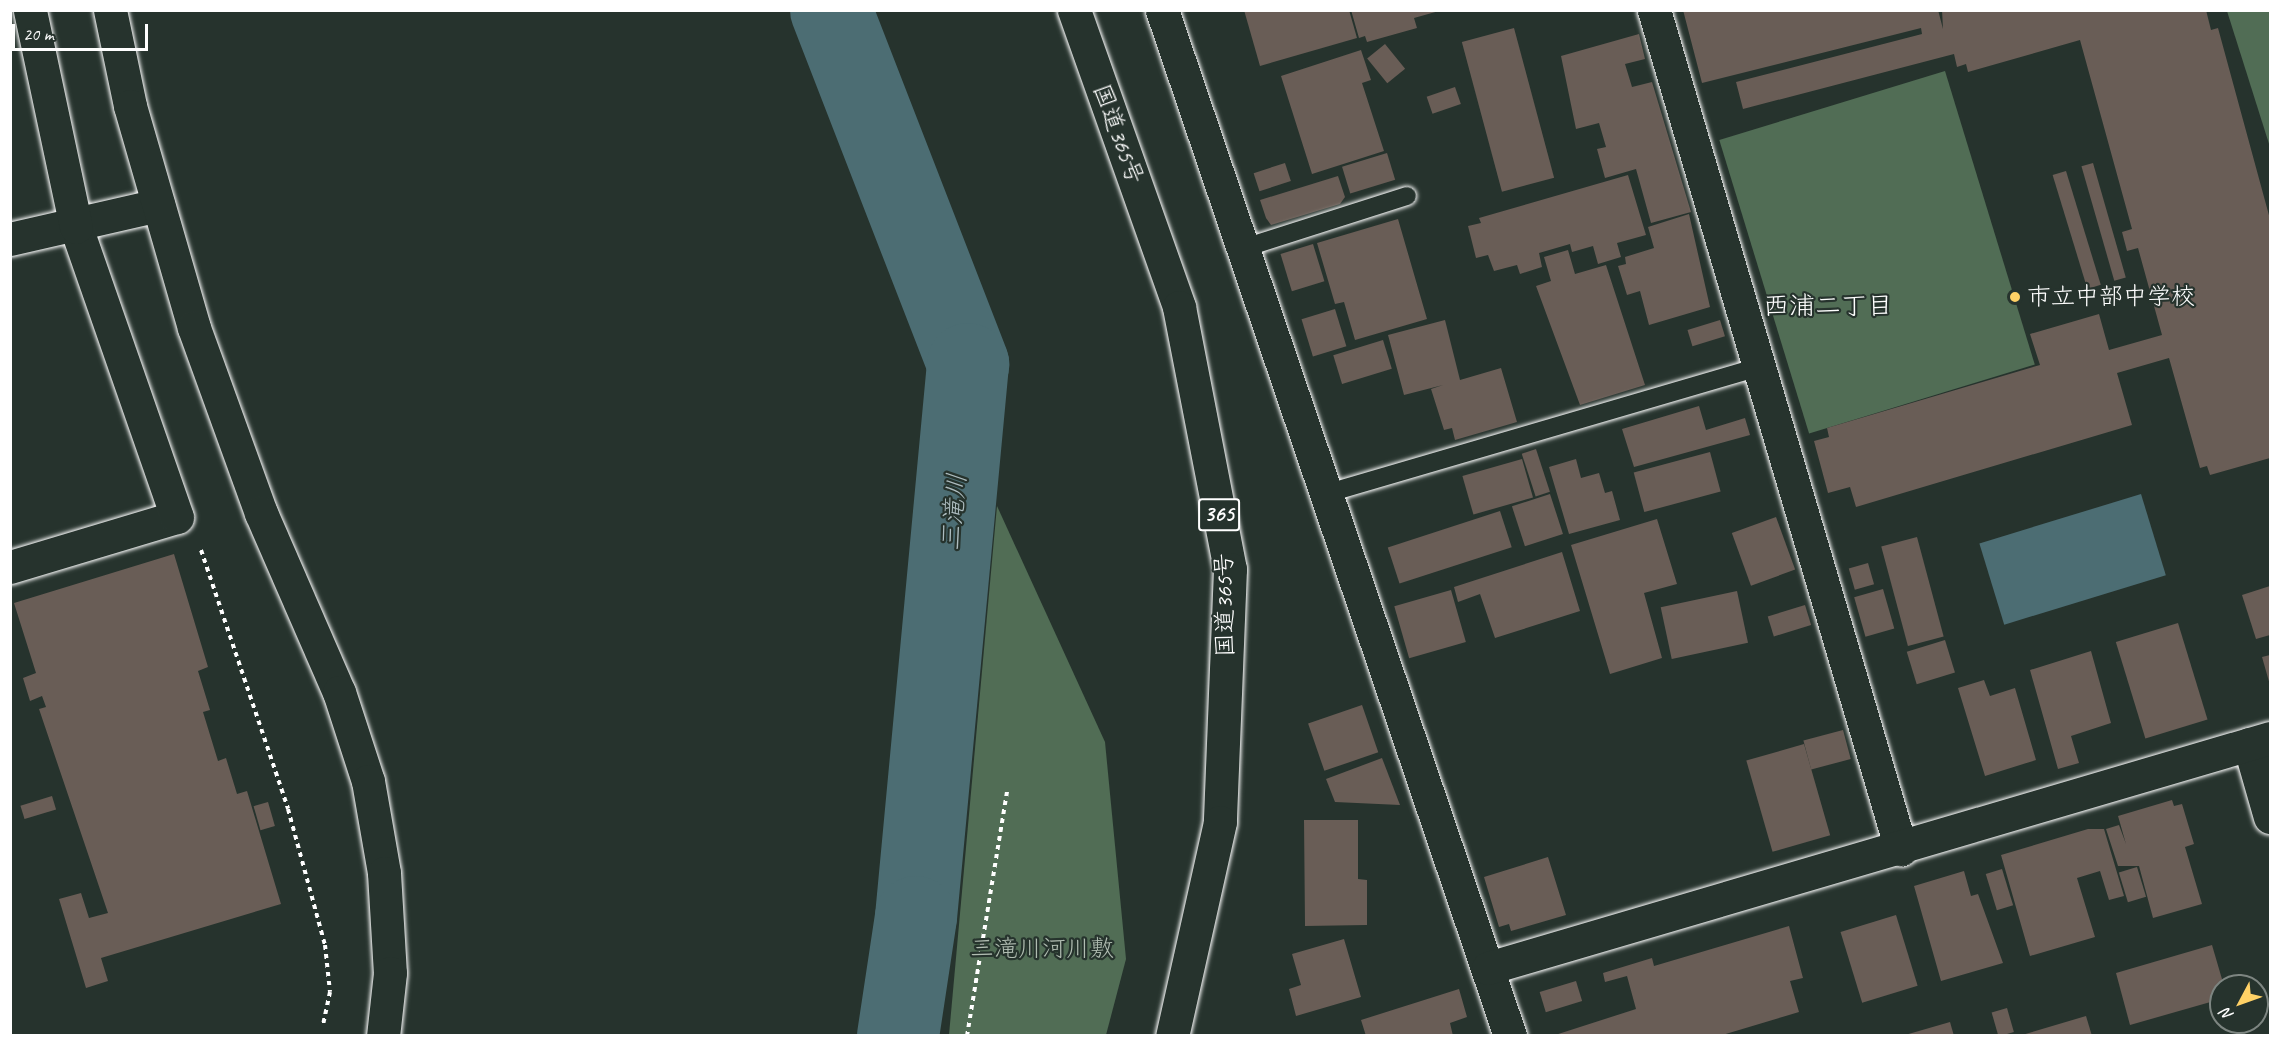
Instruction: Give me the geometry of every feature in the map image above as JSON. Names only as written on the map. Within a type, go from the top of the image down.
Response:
[{"type":"main road","points":[[10,567],[177,517],[76,227],[30,10]]},
{"type":"main road","points":[[110,10],[158,205],[194,328],[257,502],[339,692],[368,781],[384,873],[390,973],[383,1035]]},
{"type":"main road","name":"国道365号","points":[[1074,10],[1179,307],[1230,569],[1220,822],[1172,1035]]},
{"type":"main road","points":[[1162,10],[1328,493],[1510,1035]]},
{"type":"main road","points":[[1654,10],[1761,366],[1901,849]]},
{"type":"main road","points":[[10,240],[76,227],[158,205]]},
{"type":"main road","points":[[1488,968],[1901,849],[2260,741],[2271,817]]},
{"type":"lane","points":[[1244,248],[1407,196]]},
{"type":"lane","points":[[1328,493],[1761,366]]},
{"type":"path","points":[[177,517],[194,531],[288,809],[326,945],[330,992],[323,1025]]},
{"type":"path","points":[[968,1035],[1007,791]]},
{"type":"green space","points":[[2227,11],[2270,11],[2270,147]]},
{"type":"green space","points":[[1945,71],[2035,365],[1809,434],[1719,140]]},
{"type":"green space","name":"三滝川河川敷","points":[[997,506],[1105,742],[1126,959],[1106,1035],[949,1035]]},
{"type":"water","points":[[2141,494],[2166,575],[2004,625],[1979,543]]},
{"type":"building","points":[[1244,10],[1349,10],[1357,38],[1260,66]]},
{"type":"building","points":[[1351,10],[1439,11],[1414,18],[1417,28],[1367,42],[1365,36],[1359,38]]},
{"type":"building","points":[[1683,10],[1938,10],[1943,29],[1942,10],[2206,10],[2211,30],[2218,28],[2270,219],[2270,458],[2210,475],[2207,466],[2200,468],[2169,358],[2117,373],[2132,425],[1856,507],[1850,487],[1828,493],[1814,441],[1829,437],[1827,428],[2040,365],[2030,334],[2099,314],[2109,350],[2162,335],[2138,248],[2127,251],[2122,232],[2132,229],[2080,40],[1968,72],[1966,64],[1957,67],[1954,54],[1743,109],[1736,82],[1922,34],[1921,28],[1702,83]]},
{"type":"building","points":[[1514,28],[1554,178],[1502,192],[1462,42]]},
{"type":"building","points":[[1639,34],[1645,59],[1625,64],[1632,87],[1652,82],[1691,212],[1651,223],[1636,169],[1605,178],[1597,149],[1606,147],[1599,123],[1576,129],[1561,56]]},
{"type":"building","points":[[1385,44],[1405,69],[1387,83],[1367,58]]},
{"type":"building","points":[[1361,50],[1371,80],[1362,83],[1384,151],[1312,174],[1281,76]]},
{"type":"building","points":[[1455,87],[1461,104],[1432,114],[1427,97]]},
{"type":"building","points":[[1387,153],[1395,180],[1350,194],[1342,167]]},
{"type":"building","points":[[1285,163],[1291,181],[1259,191],[1254,173]]},
{"type":"building","points":[[2093,163],[2126,277],[2114,281],[2081,166]]},
{"type":"building","points":[[2066,171],[2101,285],[2087,289],[2053,175]]},
{"type":"building","points":[[1628,175],[1646,235],[1617,243],[1621,257],[1598,264],[1593,246],[1572,252],[1570,244],[1539,253],[1542,267],[1520,274],[1517,265],[1494,271],[1488,255],[1476,258],[1468,226],[1481,223],[1479,218]]},
{"type":"building","points":[[1338,176],[1345,197],[1340,204],[1271,225],[1266,218],[1260,200]]},
{"type":"building","points":[[1689,214],[1710,307],[1649,325],[1640,291],[1627,295],[1618,266],[1626,264],[1625,257],[1654,248],[1648,227]]},
{"type":"building","points":[[1398,219],[1427,319],[1355,340],[1344,302],[1335,304],[1317,243]]},
{"type":"building","points":[[1313,244],[1324,281],[1292,291],[1280,254]]},
{"type":"building","points":[[1568,250],[1575,274],[1606,265],[1645,385],[1580,405],[1536,286],[1551,281],[1544,257]]},
{"type":"building","points":[[1335,309],[1346,346],[1313,357],[1302,319]]},
{"type":"building","points":[[1445,320],[1460,380],[1501,368],[1517,422],[1455,440],[1452,428],[1444,430],[1431,389],[1443,385],[1404,395],[1388,335]]},
{"type":"building","points":[[1720,320],[1725,336],[1692,346],[1687,330]]},
{"type":"building","points":[[1383,340],[1392,369],[1342,384],[1333,355]]},
{"type":"building","points":[[1699,406],[1706,430],[1745,418],[1750,435],[1634,467],[1622,429]]},
{"type":"building","points":[[1536,449],[1550,492],[1536,496],[1522,454]]},
{"type":"building","points":[[1710,452],[1721,492],[1644,512],[1634,472]]},
{"type":"building","points":[[1522,459],[1533,497],[1473,515],[1462,476]]},
{"type":"building","points":[[1576,459],[1581,478],[1599,473],[1605,493],[1612,491],[1620,520],[1569,534],[1549,467]]},
{"type":"building","points":[[1550,494],[1563,534],[1525,546],[1512,506]]},
{"type":"building","points":[[1500,511],[1512,547],[1400,584],[1388,547]]},
{"type":"building","points":[[1776,517],[1795,570],[1751,586],[1732,533]]},
{"type":"building","points":[[1657,519],[1677,584],[1644,593],[1662,658],[1610,674],[1571,545]]},
{"type":"building","points":[[1917,537],[1944,636],[1908,646],[1881,547]]},
{"type":"building","points":[[1562,552],[1580,611],[1495,638],[1480,594],[1458,602],[1454,587]]},
{"type":"building","points":[[174,554],[208,667],[198,671],[210,710],[203,712],[218,761],[226,758],[237,794],[247,791],[281,904],[101,958],[108,981],[86,988],[59,899],[81,893],[89,918],[108,913],[39,709],[46,707],[42,696],[30,701],[23,678],[36,673],[14,603]]},
{"type":"building","points":[[1868,563],[1874,584],[1855,590],[1849,569]]},
{"type":"building","points":[[2270,586],[2270,635],[2256,639],[2242,595]]},
{"type":"building","points":[[1883,589],[1894,628],[1865,637],[1854,597]]},
{"type":"building","points":[[1451,590],[1466,642],[1409,658],[1394,606]]},
{"type":"building","points":[[1737,591],[1748,643],[1672,659],[1661,607]]},
{"type":"building","points":[[1805,605],[1811,625],[1774,636],[1768,616]]},
{"type":"building","points":[[2178,623],[2208,720],[2145,739],[2116,642]]},
{"type":"building","points":[[1945,640],[1955,673],[1917,684],[1907,652]]},
{"type":"building","points":[[2091,651],[2111,723],[2071,736],[2079,763],[2058,769],[2030,670]]},
{"type":"building","points":[[2270,655],[2270,685],[2262,657]]},
{"type":"building","points":[[1984,680],[1990,696],[2015,688],[2036,760],[1985,776],[1958,688]]},
{"type":"building","points":[[1362,705],[1378,752],[1324,771],[1308,724]]},
{"type":"building","points":[[1843,730],[1851,759],[1811,770],[1803,741]]},
{"type":"building","points":[[1804,744],[1830,835],[1773,852],[1746,761]]},
{"type":"building","points":[[1382,758],[1400,805],[1335,802],[1326,779]]},
{"type":"building","points":[[52,796],[56,809],[25,819],[20,806]]},
{"type":"building","points":[[2172,800],[2174,806],[2182,804],[2194,844],[2185,847],[2202,904],[2153,918],[2139,866],[2118,866],[2106,829],[2119,825],[2126,844],[2118,816]]},
{"type":"building","points":[[268,802],[275,826],[260,830],[254,806]]},
{"type":"building","points":[[1304,820],[1358,820],[1358,879],[1367,880],[1367,925],[1305,926]]},
{"type":"building","points":[[2088,829],[2104,829],[2124,896],[2109,900],[2100,871],[2077,878],[2095,937],[2030,956],[2001,855]]},
{"type":"building","points":[[1548,857],[1566,915],[1511,931],[1509,924],[1499,927],[1484,877]]},
{"type":"building","points":[[2137,867],[2146,897],[2128,902],[2119,873]]},
{"type":"building","points":[[2002,869],[2013,905],[1997,910],[1986,874]]},
{"type":"building","points":[[1964,871],[1971,896],[1978,894],[2003,963],[1941,981],[1914,886]]},
{"type":"building","points":[[1896,915],[1918,986],[1862,1003],[1841,932]]},
{"type":"building","points":[[1789,926],[1803,978],[1790,981],[1799,1012],[1719,1036],[1552,1036],[1636,1009],[1627,976],[1605,982],[1603,973],[1652,958],[1654,966]]},
{"type":"building","points":[[1344,939],[1361,997],[1296,1016],[1289,989],[1301,985],[1292,954]]},
{"type":"building","points":[[2212,945],[2220,974],[2209,974],[2209,1002],[2130,1025],[2116,973]]},
{"type":"building","points":[[1576,981],[1582,1001],[1546,1012],[1540,992]]},
{"type":"building","points":[[1459,989],[1467,1017],[1450,1023],[1453,1036],[1366,1036],[1361,1020]]},
{"type":"building","points":[[2007,1008],[2014,1032],[1998,1036],[1992,1012]]},
{"type":"building","points":[[2086,1016],[2092,1036],[2022,1036],[2022,1035]]},
{"type":"building","points":[[1950,1022],[1954,1036],[1905,1036],[1905,1035]]},
{"type":"waterway","name":"三滝川","points":[[831,10],[968,364],[916,917],[898,1036]]},
{"type":"place","name":"市立中部中学校","points":[[2015,297]]},
{"type":"district","name":"西浦二丁目","points":[[1828,306]]}]
